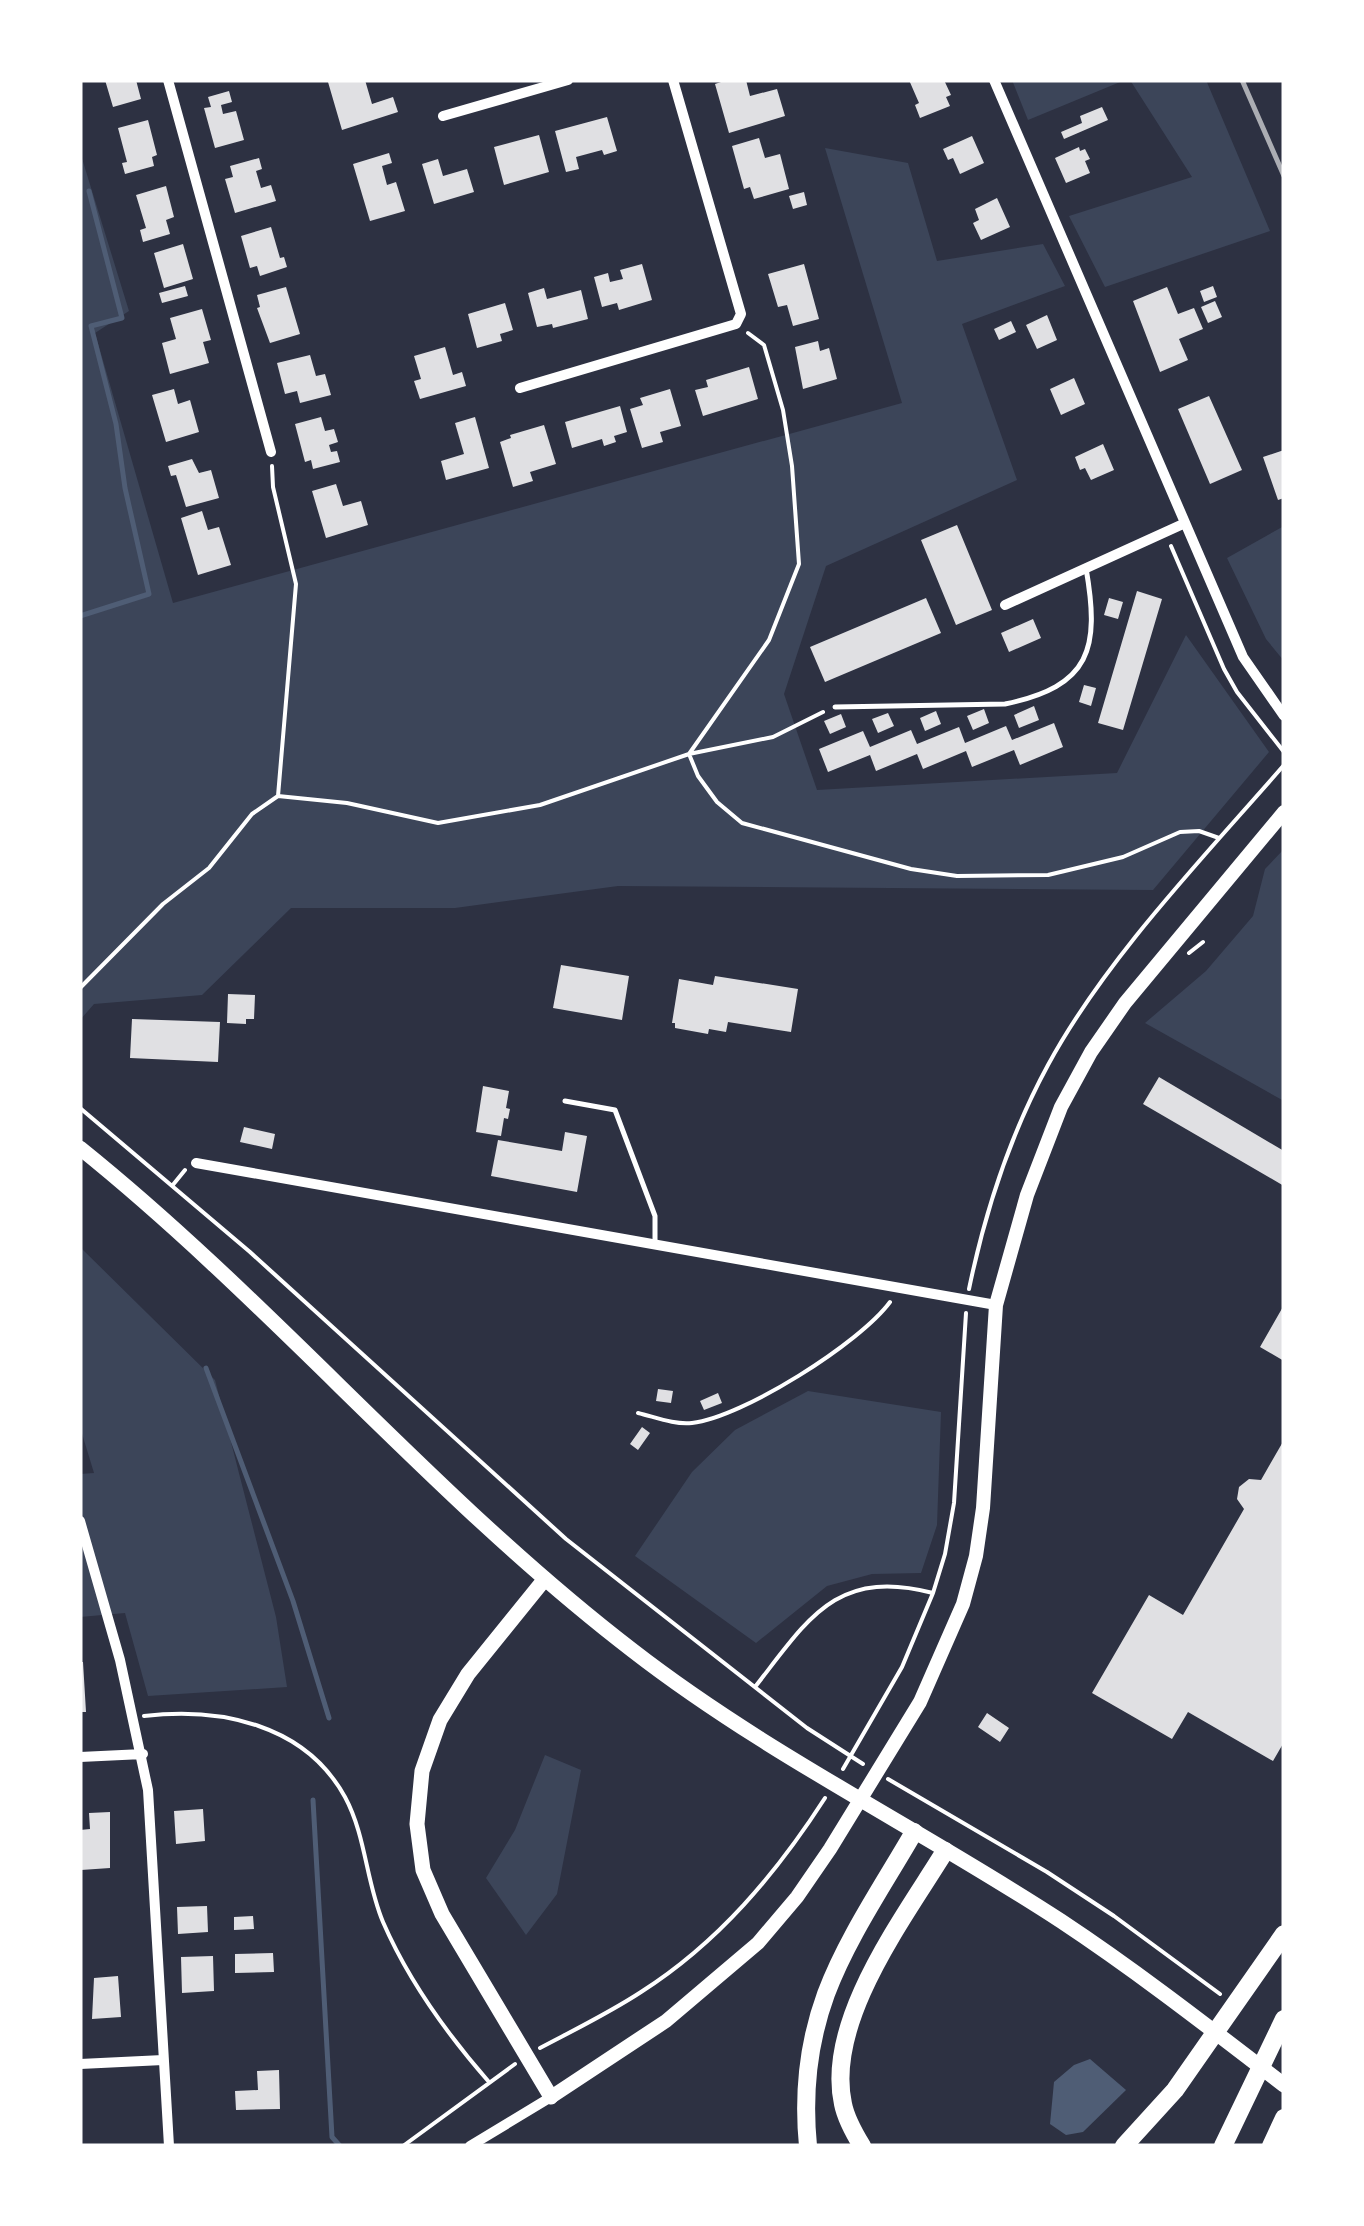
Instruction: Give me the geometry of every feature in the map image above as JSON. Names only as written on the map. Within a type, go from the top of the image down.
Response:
[{"type":"highway","points":[[808,2146],[804,2100],[810,2056],[826,1994],[914,1832]]},
{"type":"highway","points":[[862,2146],[843,2105],[840,2068],[854,2015],[877,1962],[945,1850]]},
{"type":"highway","points":[[1124,2146],[1175,2090],[1284,1934]]},
{"type":"highway","points":[[1223,2146],[1284,2019]]},
{"type":"highway","points":[[1271,2146],[1284,2118]]},
{"type":"main road","points":[[544,1580],[468,1674],[440,1720],[422,1771],[417,1824],[423,1870],[442,1914],[551,2097],[666,2021],[758,1943],[830,1849],[920,1702],[963,1604],[976,1556],[983,1508],[996,1305],[1027,1195],[1061,1107],[1091,1052],[1125,1003],[1284,812]]},
{"type":"main road","points":[[80,1148],[236,1286],[544,1580],[634,1652],[777,1751],[1061,1921],[1284,2085]]},
{"type":"street","points":[[168,80],[271,452]]},
{"type":"street","points":[[442,116],[568,80]]},
{"type":"street","points":[[520,388],[736,324],[741,314],[673,80]]},
{"type":"street","points":[[994,80],[1243,658],[1284,716]]},
{"type":"street","points":[[1005,605],[1184,524]]},
{"type":"street","points":[[196,1163],[996,1305]]},
{"type":"street","points":[[80,1521],[143,1754],[169,2146]]},
{"type":"street","points":[[80,1756],[143,1754]]},
{"type":"street","points":[[80,2064],[162,2060]]},
{"type":"street","points":[[470,2146],[551,2097]]},
{"type":"lane","points":[[834,706],[1005,704],[1048,692],[1078,670],[1088,652],[1092,625],[1086,568]]},
{"type":"lane","points":[[565,1101],[615,1110],[656,1216],[655,1246]]},
{"type":"path","points":[[689,754],[770,640],[799,564],[792,466],[783,410],[764,345],[736,324]]},
{"type":"path","points":[[271,452],[274,487],[296,584],[278,796]]},
{"type":"path","points":[[1165,532],[1224,669],[1284,752]]},
{"type":"path","points":[[80,988],[163,904],[209,868],[252,814],[278,796],[346,803],[438,823],[540,805],[689,754],[773,737],[834,706]]},
{"type":"path","points":[[689,754],[698,776],[717,802],[742,823],[911,869],[957,876],[1048,875],[1124,856],[1180,832],[1200,831],[1220,838]]},
{"type":"path","points":[[838,1778],[902,1666],[945,1554],[954,1502],[966,1301],[1004,1166],[1048,1066],[1110,971],[1284,765]]},
{"type":"path","points":[[80,1108],[278,1276],[566,1539],[807,1728],[868,1766]]},
{"type":"path","points":[[172,1186],[184,1170],[196,1163]]},
{"type":"path","points":[[638,1412],[691,1424],[750,1400],[823,1360],[863,1331],[890,1303],[896,1288]]},
{"type":"path","points":[[756,1686],[820,1610],[836,1598],[858,1588],[882,1585],[933,1593]]},
{"type":"path","points":[[134,1718],[176,1712],[256,1724],[292,1740],[326,1770],[345,1798],[358,1830],[372,1893],[403,1962],[439,2020],[489,2082]]},
{"type":"path","points":[[883,1776],[1047,1872],[1189,1970]]},
{"type":"path","points":[[403,2146],[526,2056],[641,1992],[689,1958],[759,1889],[828,1794]]},
{"type":"shaded area","points":[[1012,80],[1125,80],[1028,120]]},
{"type":"shaded area","points":[[1130,80],[1206,80],[1270,231],[1105,287],[1069,216],[1192,177]]},
{"type":"shaded area","points":[[825,148],[908,163],[937,261],[1043,244],[1065,286],[962,324],[1017,480],[826,566],[784,694],[817,790],[1117,773],[1186,635],[1269,752],[1153,890],[618,886],[455,908],[291,908],[202,995],[94,1004],[80,1020],[80,152],[129,311],[95,333],[173,603],[902,403]]},
{"type":"shaded area","points":[[1284,526],[1284,661],[1266,639],[1227,558]]},
{"type":"shaded area","points":[[1284,849],[1284,1101],[1145,1023],[1206,971],[1253,916],[1265,869]]},
{"type":"shaded area","points":[[80,1247],[215,1380],[276,1617],[287,1687],[148,1696],[125,1613],[80,1617],[80,1474],[94,1473],[80,1427]]},
{"type":"shaded area","points":[[808,1391],[941,1412],[937,1525],[921,1573],[872,1574],[827,1586],[756,1643],[635,1556],[692,1472],[735,1430]]},
{"type":"shaded area","points":[[545,1755],[581,1770],[557,1894],[526,1935],[486,1878],[515,1830]]},
{"type":"shaded area","points":[[1090,2059],[1126,2090],[1083,2132],[1066,2135],[1050,2124],[1054,2082],[1074,2065]]},
{"type":"building","points":[[105,80],[136,80],[141,99],[113,107]]},
{"type":"building","points":[[365,80],[372,104],[393,97],[398,112],[342,130],[328,82]]},
{"type":"building","points":[[746,80],[750,96],[777,89],[785,116],[729,133],[715,84]]},
{"type":"building","points":[[909,80],[944,80],[951,95],[946,97],[950,106],[920,118],[915,105],[919,103]]},
{"type":"building","points":[[229,91],[232,102],[221,105],[223,114],[236,111],[244,140],[215,148],[204,108],[211,107],[208,97]]},
{"type":"building","points":[[1102,107],[1108,120],[1064,139],[1061,132],[1082,123],[1080,116]]},
{"type":"building","points":[[607,117],[617,151],[604,155],[602,150],[576,157],[579,169],[566,172],[555,131]]},
{"type":"building","points":[[148,120],[157,155],[152,157],[154,166],[125,174],[122,163],[127,162],[118,128]]},
{"type":"building","points":[[539,135],[549,172],[504,185],[494,147]]},
{"type":"building","points":[[972,136],[984,163],[960,174],[953,158],[948,160],[943,149]]},
{"type":"building","points":[[759,138],[765,158],[780,154],[789,189],[754,199],[750,187],[744,189],[732,146]]},
{"type":"building","points":[[1079,147],[1080,151],[1085,149],[1090,159],[1085,161],[1090,173],[1066,183],[1055,158]]},
{"type":"building","points":[[389,153],[392,163],[382,166],[387,185],[396,182],[405,211],[370,221],[353,164]]},
{"type":"building","points":[[259,158],[262,169],[256,171],[261,188],[271,185],[276,201],[235,213],[225,179],[233,177],[230,166]]},
{"type":"building","points":[[438,159],[443,176],[467,169],[474,192],[434,204],[422,164]]},
{"type":"building","points":[[166,186],[174,217],[166,220],[170,234],[143,242],[140,230],[146,228],[136,195]]},
{"type":"building","points":[[804,192],[807,205],[793,209],[789,196]]},
{"type":"building","points":[[997,198],[1010,227],[981,240],[973,223],[979,220],[975,209]]},
{"type":"building","points":[[271,227],[280,258],[284,257],[287,267],[260,276],[257,266],[250,268],[241,236]]},
{"type":"building","points":[[183,244],[193,279],[164,288],[154,253]]},
{"type":"building","points":[[642,264],[652,300],[619,310],[617,303],[602,307],[594,277],[608,273],[610,282],[623,279],[620,270]]},
{"type":"building","points":[[804,264],[819,319],[793,326],[787,305],[778,307],[768,274]]},
{"type":"building","points":[[185,286],[188,296],[162,303],[159,293]]},
{"type":"building","points":[[1213,286],[1217,297],[1204,302],[1200,291]]},
{"type":"building","points":[[286,287],[300,334],[270,343],[257,308],[257,295]]},
{"type":"building","points":[[1167,287],[1178,314],[1194,308],[1203,329],[1179,339],[1188,360],[1160,372],[1133,301]]},
{"type":"building","points":[[544,288],[547,299],[581,290],[588,319],[553,328],[552,324],[537,327],[528,293]]},
{"type":"building","points":[[1215,301],[1222,317],[1208,323],[1201,307]]},
{"type":"building","points":[[505,303],[513,330],[500,334],[502,341],[477,348],[468,314]]},
{"type":"building","points":[[202,309],[211,340],[203,342],[209,363],[170,374],[162,343],[176,339],[170,318]]},
{"type":"building","points":[[1047,315],[1057,340],[1037,349],[1026,325]]},
{"type":"building","points":[[1011,321],[1016,332],[999,340],[994,329]]},
{"type":"building","points":[[818,341],[820,351],[829,348],[837,379],[803,389],[795,347]]},
{"type":"building","points":[[445,347],[453,375],[462,372],[466,386],[420,399],[414,381],[421,379],[414,356]]},
{"type":"building","points":[[310,355],[316,376],[325,374],[331,395],[300,403],[297,391],[285,394],[277,363]]},
{"type":"building","points":[[749,367],[758,399],[703,416],[695,390],[708,387],[706,380]]},
{"type":"building","points":[[1074,378],[1085,404],[1061,415],[1050,389]]},
{"type":"building","points":[[174,389],[178,404],[190,400],[199,432],[166,442],[152,395]]},
{"type":"building","points":[[670,389],[681,426],[660,432],[663,442],[642,448],[630,409],[643,405],[640,398]]},
{"type":"building","points":[[1209,396],[1242,470],[1210,484],[1178,409]]},
{"type":"building","points":[[620,406],[627,432],[614,436],[616,442],[604,446],[602,439],[572,448],[565,422]]},
{"type":"building","points":[[321,417],[325,431],[334,429],[338,442],[329,445],[331,452],[337,451],[340,462],[313,469],[311,460],[305,462],[295,424]]},
{"type":"building","points":[[475,417],[489,468],[446,480],[441,461],[464,454],[455,423]]},
{"type":"building","points":[[544,425],[556,464],[530,472],[533,481],[513,487],[500,442]]},
{"type":"building","points":[[1103,444],[1114,470],[1091,480],[1085,468],[1080,470],[1075,457]]},
{"type":"building","points":[[1284,450],[1284,498],[1278,500],[1263,457]]},
{"type":"building","points":[[192,459],[199,473],[211,470],[219,498],[186,507],[176,475],[171,476],[168,466]]},
{"type":"building","points":[[336,484],[343,506],[361,501],[368,525],[326,538],[312,491]]},
{"type":"building","points":[[202,511],[208,530],[219,527],[231,565],[198,575],[181,518]]},
{"type":"building","points":[[957,525],[992,610],[956,625],[921,540]]},
{"type":"building","points":[[1137,591],[1162,599],[1123,730],[1098,723]]},
{"type":"building","points":[[926,598],[941,633],[825,682],[810,647]]},
{"type":"building","points":[[1109,598],[1123,602],[1118,619],[1104,615]]},
{"type":"building","points":[[1033,619],[1041,638],[1009,652],[1001,633]]},
{"type":"building","points":[[1084,685],[1096,688],[1091,706],[1079,702]]},
{"type":"building","points":[[1034,706],[1039,720],[1019,728],[1014,715]]},
{"type":"building","points":[[984,709],[989,723],[973,730],[967,716]]},
{"type":"building","points":[[936,711],[941,724],[925,731],[920,718]]},
{"type":"building","points":[[888,713],[894,726],[878,733],[872,719]]},
{"type":"building","points":[[841,714],[846,727],[830,734],[824,721]]},
{"type":"building","points":[[1054,723],[1063,747],[1020,765],[1014,750],[972,767],[966,751],[923,769],[917,754],[876,771],[870,755],[828,772],[819,749],[863,731],[870,747],[911,730],[917,744],[959,727],[965,743],[1006,726],[1012,740]]},
{"type":"building","points":[[561,965],[629,976],[622,1020],[553,1008]]},
{"type":"building","points":[[715,976],[798,989],[791,1032],[728,1022],[726,1032],[709,1029],[708,1034],[675,1028],[672,1023],[679,979],[713,985]]},
{"type":"building","points":[[228,994],[255,995],[254,1019],[246,1019],[246,1024],[227,1023]]},
{"type":"building","points":[[132,1019],[220,1022],[218,1062],[130,1058]]},
{"type":"building","points":[[1159,1077],[1284,1151],[1284,1186],[1143,1104]]},
{"type":"building","points":[[483,1086],[509,1091],[506,1108],[510,1109],[501,1136],[476,1132]]},
{"type":"building","points":[[244,1127],[275,1134],[272,1149],[240,1142]]},
{"type":"building","points":[[565,1132],[587,1136],[577,1192],[491,1176],[498,1140],[562,1151]]},
{"type":"building","points":[[1284,1305],[1284,1361],[1260,1347]]},
{"type":"building","points":[[658,1389],[673,1391],[671,1403],[656,1401]]},
{"type":"building","points":[[718,1393],[722,1403],[704,1410],[700,1401]]},
{"type":"building","points":[[642,1427],[650,1433],[638,1450],[630,1444]]},
{"type":"building","points":[[1284,1440],[1284,1742],[1273,1761],[1188,1712],[1172,1739],[1092,1693],[1149,1595],[1183,1615],[1244,1509],[1237,1499],[1239,1487],[1249,1479],[1261,1480]]},
{"type":"building","points":[[83,1662],[86,1712],[80,1712]]},
{"type":"building","points":[[987,1713],[1009,1728],[1000,1742],[978,1727]]},
{"type":"building","points":[[203,1809],[205,1841],[176,1844],[174,1811]]},
{"type":"building","points":[[110,1812],[110,1868],[81,1870],[80,1830],[90,1829],[89,1813]]},
{"type":"building","points":[[207,1906],[208,1932],[178,1934],[177,1907]]},
{"type":"building","points":[[253,1916],[254,1929],[234,1930],[234,1917]]},
{"type":"building","points":[[273,1953],[274,1972],[235,1973],[235,1954]]},
{"type":"building","points":[[213,1956],[214,1991],[182,1993],[181,1957]]},
{"type":"building","points":[[118,1976],[121,2017],[92,2019],[94,1978]]},
{"type":"building","points":[[279,2070],[280,2109],[236,2110],[235,2091],[258,2090],[257,2071]]},
{"type":"waterway","points":[[80,616],[149,594],[125,488],[116,424],[91,326],[122,318],[89,191]]},
{"type":"waterway","points":[[206,1368],[293,1601],[329,1718]]},
{"type":"waterway","points":[[313,1800],[332,2137],[340,2146]]},
{"type":"railway","points":[[1242,80],[1284,176]]}]
